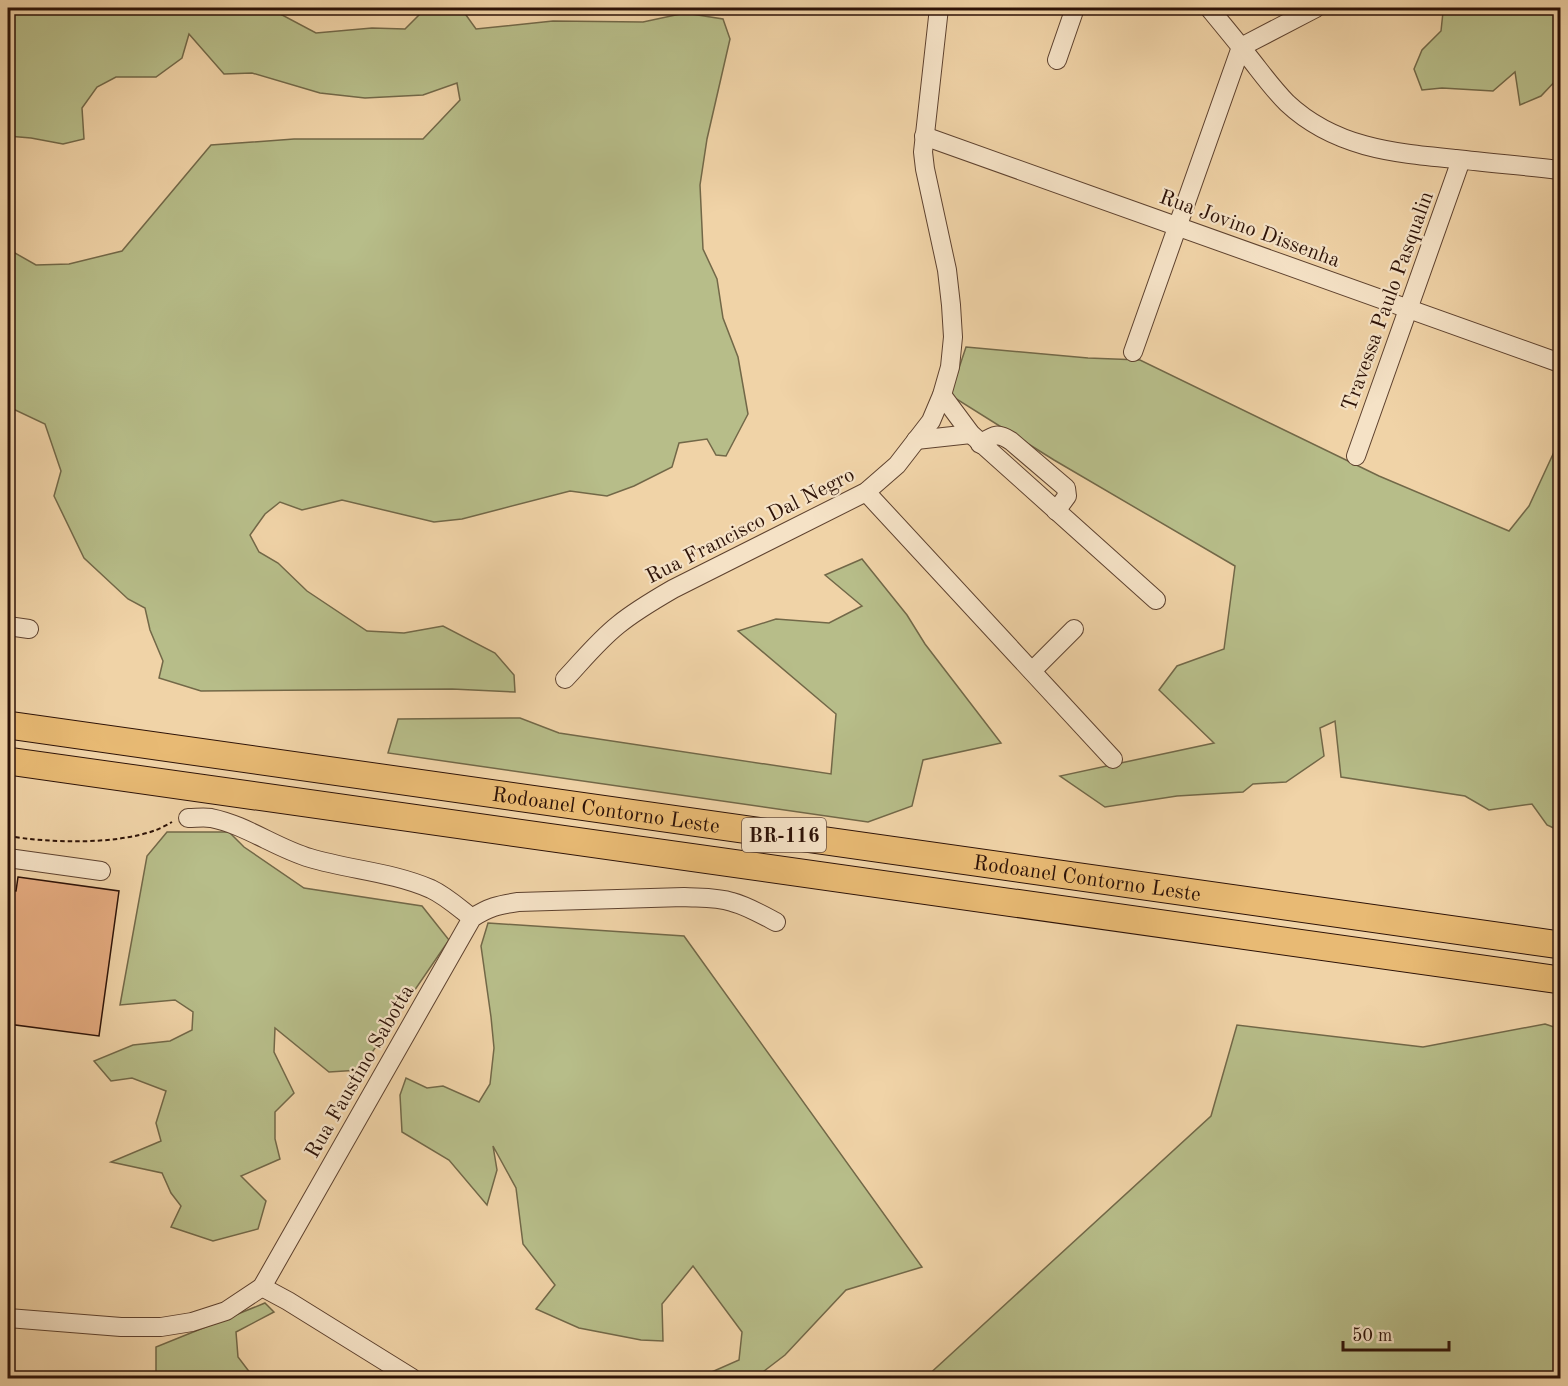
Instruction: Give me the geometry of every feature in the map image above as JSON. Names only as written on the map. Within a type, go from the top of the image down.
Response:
[{"type":"highway","name":"Rodoanel Contorno Leste","points":[[8,725],[1560,945]]},
{"type":"highway","name":"Rodoanel Contorno Leste","points":[[8,761],[1560,980]]},
{"type":"street","name":"Rua Francisco Dal Negro","points":[[565,679],[617,626],[643,606],[682,584],[866,492],[897,465],[931,421],[950,367],[952,347],[951,305],[923,152],[939,8]]},
{"type":"street","points":[[1057,60],[1075,8]]},
{"type":"street","points":[[1209,8],[1274,89],[1288,103],[1305,117],[1339,137],[1385,151],[1560,170]]},
{"type":"street","points":[[1133,352],[1241,46],[1316,8]]},
{"type":"street","name":"Rua Jovino Dissenha","points":[[924,136],[1560,363]]},
{"type":"street","name":"Travessa Paulo Pasqualin","points":[[1356,456],[1461,160]]},
{"type":"street","points":[[942,394],[975,439],[1156,600]]},
{"type":"street","points":[[916,440],[975,439]]},
{"type":"street","points":[[866,492],[1113,759]]},
{"type":"street","points":[[8,626],[29,629]]},
{"type":"street","points":[[1032,671],[1074,629]]},
{"type":"street","points":[[188,818],[208,818],[227,822],[288,851],[376,872],[422,886],[455,904],[472,918],[486,909],[518,902],[684,897],[730,901],[750,908],[776,922]]},
{"type":"street","points":[[8,858],[101,871]]},
{"type":"street","name":"Rua Faustino Sabotta","points":[[8,1318],[121,1327],[161,1327],[192,1322],[226,1311],[262,1287],[472,918]]},
{"type":"street","points":[[262,1287],[412,1378]]},
{"type":"path","points":[[8,836],[84,841],[125,838],[155,831],[174,821],[188,818]]},
{"type":"green space","points":[[8,8],[269,8],[316,33],[372,28],[405,29],[423,11],[461,8],[476,29],[553,21],[643,22],[685,13],[723,19],[730,39],[707,139],[700,185],[703,249],[717,279],[723,318],[738,357],[748,414],[726,456],[716,455],[707,439],[679,443],[672,467],[634,486],[607,496],[570,491],[462,519],[434,522],[342,500],[302,510],[280,502],[265,514],[250,535],[259,552],[278,563],[307,591],[367,631],[404,633],[443,626],[495,653],[514,675],[515,692],[452,689],[201,691],[159,678],[163,661],[150,630],[145,608],[128,599],[84,558],[54,496],[61,471],[45,424],[8,407],[8,249],[36,265],[69,264],[122,251],[211,145],[294,139],[423,139],[460,100],[457,83],[423,95],[365,98],[320,93],[252,73],[224,74],[189,34],[182,58],[156,77],[116,77],[97,87],[82,108],[84,139],[63,144],[8,136]]},
{"type":"green space","points":[[1434,8],[1560,8],[1560,76],[1541,96],[1520,105],[1515,72],[1493,91],[1442,88],[1422,90],[1414,69],[1422,50],[1441,31],[1443,12]]},
{"type":"green space","points":[[966,347],[1088,358],[1140,360],[1379,476],[1509,531],[1529,506],[1560,439],[1560,628],[1555,634],[1560,657],[1560,831],[1547,825],[1532,804],[1489,810],[1465,796],[1341,777],[1335,721],[1320,728],[1324,756],[1286,782],[1253,784],[1243,792],[1177,796],[1105,807],[1060,776],[1214,743],[1159,690],[1177,666],[1224,649],[1235,566],[1054,460],[950,395]]},
{"type":"green space","points":[[862,559],[907,615],[925,644],[1001,743],[923,760],[912,806],[868,822],[388,753],[398,719],[520,718],[559,733],[831,774],[836,714],[738,631],[776,619],[829,623],[862,606],[825,575]]},
{"type":"green space","points":[[167,832],[229,832],[244,847],[304,888],[422,906],[449,940],[360,1070],[329,1072],[275,1028],[274,1052],[294,1093],[275,1112],[275,1139],[280,1159],[241,1176],[266,1201],[258,1229],[213,1241],[171,1227],[181,1206],[171,1193],[162,1173],[111,1162],[161,1141],[156,1123],[166,1091],[132,1078],[111,1081],[94,1061],[133,1045],[170,1041],[192,1030],[193,1012],[175,1000],[120,1005],[147,856]]},
{"type":"green space","points":[[488,923],[684,936],[922,1267],[846,1290],[785,1355],[755,1378],[698,1378],[739,1360],[742,1332],[693,1266],[662,1304],[663,1341],[641,1340],[579,1328],[536,1309],[555,1285],[523,1244],[516,1188],[493,1146],[497,1170],[487,1205],[449,1160],[402,1132],[400,1095],[406,1078],[427,1088],[443,1086],[479,1102],[490,1084],[494,1048],[481,946]]},
{"type":"green space","points":[[1545,1024],[1560,1029],[1560,1378],[925,1378],[1211,1116],[1237,1025],[1423,1047]]},
{"type":"green space","points":[[265,1303],[274,1312],[236,1332],[238,1357],[254,1378],[156,1378],[156,1347]]},
{"type":"building","points":[[18,877],[119,891],[99,1036],[8,1024],[8,890],[16,891]]}]
